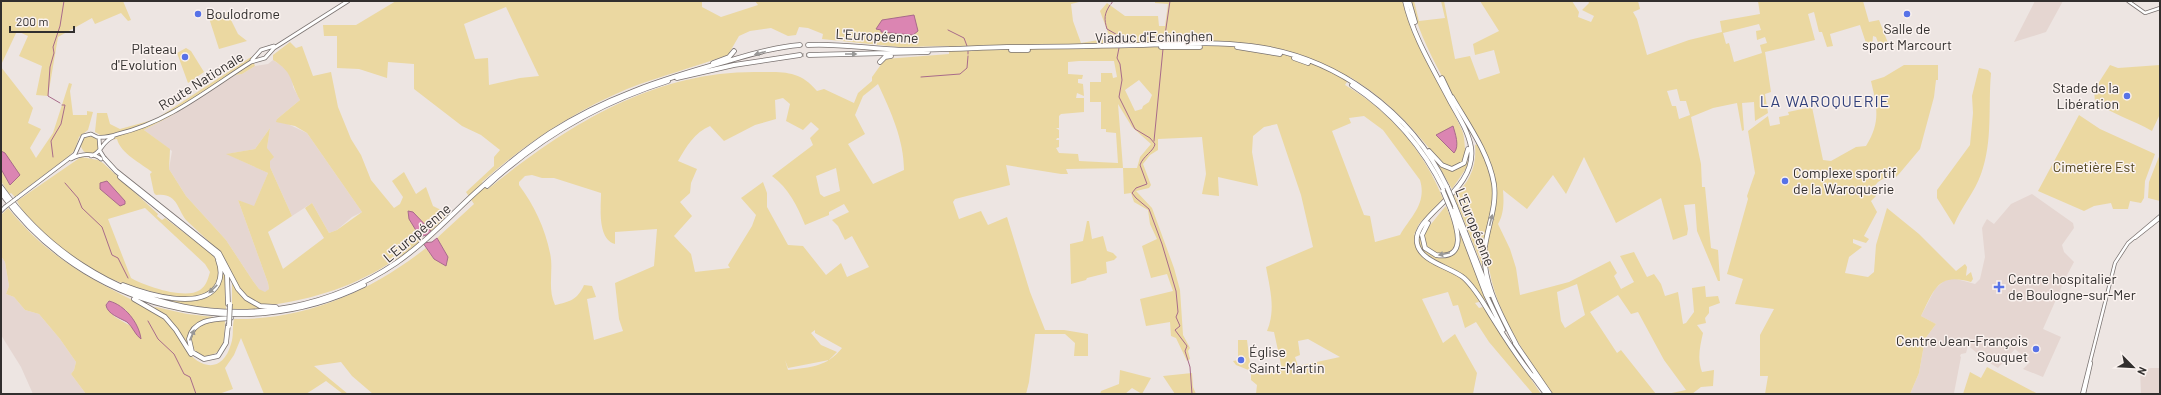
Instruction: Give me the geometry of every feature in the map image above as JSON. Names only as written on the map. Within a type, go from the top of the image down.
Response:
[{"type":"highway","points":[[1405,1],[1419,39],[1469,140],[1471,154],[1470,164],[1460,184],[1420,228],[1417,243],[1420,251],[1426,256],[1463,278],[1483,302],[1514,351],[1534,377]]},
{"type":"highway","points":[[1409,1],[1419,34],[1486,160],[1492,176],[1495,201],[1484,256],[1492,301]]},
{"type":"highway","name":"L'Européenne","points":[[808,45],[837,44],[900,50],[945,50]]},
{"type":"highway","name":"Viaduc d'Echinghen","points":[[945,50],[1228,44],[1261,47],[1301,57],[1329,69],[1357,86]]},
{"type":"highway","points":[[697,70],[780,47],[800,45]]},
{"type":"highway","name":"Viaduc d'Echinghen","points":[[945,50],[1237,47],[1266,51],[1297,59],[1357,86]]},
{"type":"highway","name":"L'Européenne","points":[[809,55],[935,52],[945,50]]},
{"type":"highway","points":[[683,75],[729,57],[734,51]]},
{"type":"highway","points":[[880,62],[885,57],[935,52]]},
{"type":"highway","points":[[683,75],[757,61],[800,55]]},
{"type":"highway","name":"L'Européenne","points":[[1,194],[39,237],[87,274],[111,287],[137,298],[167,307],[205,314],[234,315],[270,313],[310,306],[367,282],[393,269],[419,249],[490,181],[542,142],[597,108],[637,89],[683,75]]},
{"type":"highway","points":[[1357,86],[1385,104],[1408,126],[1439,163],[1452,169],[1464,163],[1468,149],[1464,131],[1451,102]]},
{"type":"highway","points":[[1357,86],[1390,115],[1423,154],[1445,189]]},
{"type":"highway","name":"L'Européenne","points":[[1357,86],[1382,103],[1407,127],[1429,155],[1445,189],[1508,339],[1546,394]]},
{"type":"highway","points":[[1450,93],[1473,144],[1473,158],[1465,181],[1424,229],[1423,243],[1426,250],[1433,254],[1441,256],[1449,254],[1457,244],[1458,232],[1453,208]]},
{"type":"highway","points":[[103,159],[153,205],[205,244],[216,255],[224,267],[228,279],[229,304]]},
{"type":"highway","points":[[103,159],[216,250],[224,259],[240,292],[254,304],[276,307],[334,296]]},
{"type":"highway","name":"L'Européenne","points":[[1,188],[36,229],[58,249],[83,267],[111,283],[142,296],[176,305],[208,310],[247,312],[276,309],[334,296]]},
{"type":"highway","points":[[83,267],[110,280],[145,292],[173,298],[195,298],[212,291],[218,284],[221,276],[218,260],[205,244]]},
{"type":"highway","points":[[87,274],[162,314],[174,326],[191,354],[199,360],[213,361],[223,354],[228,344],[228,274],[225,264],[216,250]]},
{"type":"highway","points":[[228,326],[226,344],[218,356],[204,359],[192,352],[189,342],[191,334],[196,327],[204,322],[214,319],[291,312],[334,296]]},
{"type":"highway","name":"L'Européenne","points":[[1492,301],[1516,344],[1550,394]]},
{"type":"main road","points":[[346,1],[271,50],[267,56],[263,58],[260,56],[259,52],[264,49],[271,48],[346,1]]},
{"type":"main road","points":[[2128,1],[2144,13],[2159,9]]},
{"type":"main road","points":[[264,49],[267,52],[267,56]]},
{"type":"main road","name":"Route Nationale","points":[[151,124],[244,65],[259,52]]},
{"type":"main road","name":"Route Nationale","points":[[97,137],[130,131],[151,124],[184,106],[254,61],[263,58]]},
{"type":"main road","points":[[91,156],[97,153],[106,140],[130,131]]},
{"type":"main road","points":[[3,209],[63,165],[80,155],[103,159],[100,148],[101,142],[97,137],[91,134],[85,135],[80,140],[76,153],[63,165]]},
{"type":"main road","points":[[79,146],[82,152],[87,155]]},
{"type":"main road","points":[[2083,394],[2113,269],[2123,249],[2132,239],[2160,217]]},
{"type":"main road","points":[[2123,249],[2160,217]]},
{"type":"shaded area","points":[[2035,1],[2063,1],[2046,32],[2014,42]]},
{"type":"shaded area","points":[[914,15],[918,31],[913,35],[881,32],[881,30],[876,29],[882,20]]},
{"type":"shaded area","points":[[273,60],[285,68],[292,78],[293,87],[300,100],[277,119],[307,133],[362,212],[352,217],[337,230],[329,233],[312,203],[292,216],[270,167],[267,148],[270,128],[255,149],[227,154],[268,173],[254,207],[238,200],[268,283],[269,289],[265,293],[259,289],[253,281],[226,240],[186,196],[169,169],[172,151],[144,130],[169,117],[235,75],[242,74],[255,66],[268,64]]},
{"type":"shaded area","points":[[1453,126],[1457,143],[1454,153],[1436,135]]},
{"type":"shaded area","points":[[1,151],[5,153],[20,175],[10,185],[1,169]]},
{"type":"shaded area","points":[[107,181],[125,201],[125,204],[120,206],[100,189],[100,183]]},
{"type":"shaded area","name":"Centre hospitalier de Boulogne-sur-Mer","points":[[2032,194],[2073,223],[2074,228],[2062,245],[2064,252],[2074,262],[2043,329],[2061,337],[2043,377],[2023,369],[2030,362],[2015,349],[1998,368],[1985,360],[1964,342],[1963,345],[1968,346],[1966,353],[1961,354],[1960,356],[1954,393],[1910,394],[1919,373],[1925,339],[1936,324],[1921,316],[1935,289],[1944,281],[1953,278],[1975,284],[1980,279],[1985,257],[1982,228],[1987,219],[1994,224],[2011,204]]},
{"type":"shaded area","points":[[408,211],[413,212],[433,233],[420,237],[409,219]]},
{"type":"shaded area","points":[[437,238],[448,257],[446,266],[434,259],[423,243],[432,242]]},
{"type":"shaded area","points":[[1,256],[5,262],[9,286],[6,294],[14,297],[25,310],[39,314],[60,339],[76,362],[74,370],[71,374],[86,394],[33,394],[21,367],[1,335]]},
{"type":"shaded area","points":[[109,301],[115,303],[126,311],[134,321],[140,333],[141,339],[127,322],[109,311],[106,305]]},
{"type":"shaded area","points":[[2160,368],[2160,394],[2141,394],[2140,370]]},
{"type":"green space","points":[[1,1],[123,1],[131,20],[128,21],[121,13],[95,24],[92,18],[58,37],[48,96],[36,95],[42,66],[19,56],[28,36],[17,31],[1,65]]},
{"type":"green space","points":[[396,1],[702,1],[702,7],[721,17],[758,5],[755,1],[1083,1],[1071,4],[1073,21],[1081,43],[1110,38],[1100,11],[1107,3],[1125,16],[1158,16],[1159,26],[1165,26],[1168,4],[1155,3],[1155,1],[1403,1],[1408,18],[1422,50],[1462,130],[1468,162],[1467,167],[1452,189],[1437,163],[1439,160],[1398,114],[1377,95],[1350,77],[1345,85],[1361,95],[1391,120],[1416,149],[1443,199],[1419,224],[1414,235],[1419,234],[1432,224],[1446,206],[1455,229],[1456,237],[1461,236],[1486,300],[1475,303],[1479,308],[1483,307],[1541,394],[1533,394],[1489,342],[1476,322],[1465,328],[1458,305],[1453,306],[1448,292],[1422,299],[1443,343],[1455,334],[1477,373],[1473,394],[1256,394],[1257,385],[1251,380],[1251,371],[1262,375],[1282,369],[1274,332],[1267,331],[1270,323],[1272,307],[1266,267],[1313,247],[1301,195],[1277,124],[1264,127],[1253,136],[1252,152],[1258,186],[1218,177],[1219,196],[1202,194],[1206,174],[1202,137],[1158,139],[1158,150],[1150,155],[1143,164],[1151,185],[1149,188],[1136,191],[1152,208],[1174,268],[1180,290],[1183,335],[1190,348],[1188,351],[1190,359],[1187,361],[1176,338],[1171,336],[1170,322],[1146,326],[1140,299],[1173,291],[1167,274],[1151,278],[1142,246],[1157,239],[1150,224],[1148,210],[1134,202],[1131,193],[1124,194],[1123,168],[1066,169],[1068,174],[1061,174],[1006,165],[1010,185],[955,199],[953,202],[959,219],[981,211],[988,225],[1007,217],[1030,292],[1045,330],[1064,330],[1088,334],[1088,356],[1074,356],[1075,343],[1065,334],[1035,334],[1026,394],[373,394],[352,376],[341,362],[314,366],[348,394],[343,394],[326,381],[306,394],[264,394],[241,338],[234,355],[225,368],[233,389],[219,394],[86,394],[71,374],[74,370],[76,362],[60,339],[39,314],[25,310],[14,297],[6,294],[9,286],[5,262],[1,256],[1,215],[8,208],[40,242],[56,255],[91,278],[150,309],[156,307],[187,314],[214,317],[217,321],[225,320],[223,344],[217,352],[204,357],[195,351],[192,346],[185,348],[197,361],[211,365],[217,364],[223,360],[227,353],[232,341],[234,319],[286,315],[311,309],[336,300],[382,278],[405,264],[426,248],[434,259],[448,257],[437,238],[474,204],[466,192],[494,166],[494,157],[500,150],[481,135],[462,126],[414,89],[414,64],[388,62],[387,78],[359,69],[337,68],[337,36],[324,36],[323,25],[356,25]],"holes":[[[506,7],[539,76],[520,78],[489,85],[488,58],[475,59],[464,24]],[[799,27],[808,28],[823,34],[822,39],[899,47],[949,46],[949,54],[885,59],[872,77],[872,81],[858,93],[854,103],[824,89],[817,91],[804,79],[783,72],[719,74],[682,81],[647,92],[613,106],[580,124],[548,144],[488,189],[482,182],[516,154],[569,118],[607,98],[639,84],[728,55],[739,36],[750,31],[771,28],[788,36],[796,35]],[[1114,61],[1117,77],[1113,78],[1112,73],[1101,73],[1101,82],[1090,82],[1090,102],[1101,102],[1101,129],[1106,129],[1106,132],[1116,133],[1118,163],[1079,161],[1078,154],[1059,153],[1056,148],[1059,147],[1059,140],[1056,140],[1059,138],[1059,130],[1056,128],[1059,128],[1059,116],[1061,114],[1084,112],[1084,98],[1076,98],[1077,93],[1084,96],[1083,84],[1078,83],[1078,79],[1082,79],[1083,75],[1068,74],[1068,62]],[[1139,80],[1152,95],[1149,102],[1143,106],[1142,109],[1135,111],[1125,90]],[[878,84],[896,126],[902,148],[904,170],[873,184],[848,144],[865,134],[855,115],[863,96]],[[783,98],[790,104],[786,121],[803,130],[811,122],[819,129],[810,138],[813,145],[772,176],[788,192],[805,225],[829,215],[829,212],[844,204],[849,212],[832,220],[838,226],[845,240],[852,236],[869,267],[847,277],[841,263],[826,275],[803,246],[788,245],[767,207],[767,193],[763,182],[741,198],[756,215],[752,226],[728,265],[730,268],[695,272],[691,254],[674,236],[692,216],[680,202],[690,193],[691,183],[697,169],[678,161],[695,136],[710,126],[724,141],[755,125],[776,119],[775,100]],[[1118,104],[1132,127],[1151,144],[1140,157],[1137,168],[1123,168]],[[1364,116],[1383,130],[1420,180],[1422,188],[1420,203],[1400,235],[1375,242],[1370,216],[1364,215],[1332,131],[1351,123],[1349,118]],[[836,168],[840,191],[824,197],[820,194],[816,176]],[[532,175],[542,178],[554,178],[601,193],[601,222],[605,236],[609,241],[615,244],[615,232],[657,229],[654,266],[615,283],[619,319],[623,331],[594,340],[587,299],[596,297],[592,286],[584,285],[576,297],[565,303],[555,305],[551,292],[551,259],[548,244],[534,209],[519,185],[519,182],[525,176]],[[111,301],[126,310],[139,339],[134,328],[115,317],[106,308],[107,302]],[[815,330],[815,333],[842,348],[829,360],[837,352],[821,345],[811,333]],[[1308,339],[1340,357],[1298,366],[1295,357],[1300,355],[1298,341]],[[785,360],[788,368],[829,360],[811,367],[788,370]]]},
{"type":"green space","points":[[1411,1],[1414,1],[1419,21],[1445,18],[1441,1],[1444,1],[1455,59],[1470,56],[1479,80],[1500,73],[1494,50],[1475,55],[1473,44],[1499,31],[1480,1],[1572,1],[1579,12],[1578,17],[1591,22],[1594,16],[1582,10],[1589,3],[1588,1],[1638,1],[1640,9],[1633,12],[1637,19],[1647,55],[1689,40],[1722,32],[1720,21],[1760,14],[1758,1],[1863,1],[1869,22],[1879,20],[1888,43],[1879,45],[1876,37],[1873,36],[1872,47],[1867,46],[1860,25],[1830,34],[1833,46],[1827,47],[1822,32],[1819,32],[1814,12],[1808,14],[1815,40],[1765,52],[1771,92],[1765,94],[1768,113],[1755,121],[1754,102],[1742,103],[1744,130],[1742,131],[1737,103],[1713,108],[1691,117],[1701,164],[1702,187],[1705,187],[1711,248],[1718,250],[1720,281],[1718,281],[1697,231],[1695,204],[1684,205],[1688,229],[1687,235],[1673,240],[1661,198],[1616,223],[1584,157],[1566,194],[1553,175],[1527,209],[1503,190],[1502,212],[1498,224],[1510,249],[1516,268],[1520,295],[1569,282],[1610,261],[1617,273],[1614,276],[1621,289],[1634,282],[1620,256],[1634,252],[1647,277],[1654,274],[1661,284],[1665,296],[1678,292],[1683,324],[1686,323],[1694,312],[1692,288],[1705,286],[1706,297],[1718,296],[1720,303],[1709,307],[1709,313],[1705,318],[1706,323],[1697,325],[1703,333],[1700,352],[1700,367],[1702,372],[1714,370],[1713,386],[1701,387],[1692,394],[1667,394],[1686,390],[1664,360],[1638,312],[1631,314],[1618,295],[1590,312],[1617,353],[1621,350],[1656,394],[1553,394],[1523,350],[1506,319],[1493,286],[1489,268],[1483,268],[1454,196],[1460,191],[1471,173],[1475,160],[1475,145],[1480,143],[1431,55],[1416,19]],"holes":[[[1759,24],[1761,30],[1756,31],[1757,40],[1765,37],[1767,43],[1760,45],[1762,53],[1734,62],[1729,43],[1726,44],[1723,33]],[[1677,89],[1680,101],[1686,101],[1690,115],[1679,119],[1676,106],[1672,106],[1667,91]],[[1577,284],[1585,315],[1565,328],[1561,321],[1557,292]]]},
{"type":"green space","points":[[227,12],[238,34],[247,41],[219,49],[209,18]]},
{"type":"green space","points":[[290,42],[296,48],[302,46],[313,76],[331,72],[338,107],[351,139],[361,155],[371,180],[394,208],[400,204],[403,197],[392,181],[404,172],[416,194],[426,187],[433,206],[449,214],[431,232],[413,212],[422,241],[386,266],[351,284],[314,296],[269,305],[263,308],[232,309],[232,282],[234,277],[219,251],[186,220],[176,202],[172,198],[163,195],[156,195],[154,193],[150,174],[152,172],[122,149],[117,139],[110,140],[109,135],[102,136],[95,132],[97,113],[107,113],[110,124],[120,129],[156,119],[251,57],[255,66],[242,74],[235,75],[169,117],[144,130],[170,149],[169,169],[186,196],[226,240],[259,289],[265,292],[269,289],[268,283],[238,200],[254,206],[268,173],[226,154],[255,149],[270,128],[267,148],[274,157],[270,161],[270,167],[292,216],[268,232],[283,269],[324,238],[305,208],[312,203],[329,233],[337,230],[362,212],[307,133],[295,126],[276,122],[277,119],[300,100],[288,73],[273,60],[273,55]]},
{"type":"green space","points":[[186,48],[191,51],[204,72],[188,83],[177,53]]},
{"type":"green space","points":[[1904,65],[1938,65],[1938,80],[1936,80],[1934,97],[1920,149],[1896,177],[1894,172],[1878,182],[1872,189],[1876,196],[1871,201],[1877,212],[1864,236],[1869,239],[1866,243],[1853,239],[1853,243],[1862,247],[1849,257],[1845,273],[1868,277],[1874,272],[1876,245],[1887,208],[1919,234],[1956,271],[1965,264],[1967,267],[1966,276],[1971,272],[1973,279],[1971,282],[1951,279],[1944,282],[1938,286],[1930,298],[1921,316],[1936,324],[1925,339],[1919,373],[1910,394],[1765,394],[1768,376],[1760,376],[1760,335],[1774,309],[1735,304],[1743,279],[1727,274],[1748,199],[1747,196],[1755,173],[1748,131],[1768,116],[1770,126],[1780,124],[1779,117],[1789,115],[1788,112],[1812,107],[1823,160],[1831,161],[1856,147],[1866,146],[1876,122],[1876,107],[1871,81],[1884,77]]},
{"type":"green space","name":"Stade de la Libération","points":[[2110,65],[2118,68],[2160,65],[2160,114],[2152,131],[2108,110],[2095,102],[2094,90]]},
{"type":"green space","points":[[1,67],[33,108],[28,123],[41,129],[30,148],[36,158],[53,133],[69,83],[72,84],[70,91],[73,115],[87,115],[87,111],[93,112],[88,130],[79,137],[75,150],[15,197],[11,193],[9,194],[1,181]]},
{"type":"green space","points":[[1979,68],[1988,70],[1991,73],[1989,137],[1985,162],[1981,174],[1954,225],[1937,198],[1937,190],[1970,145],[1973,113],[1972,96]]},
{"type":"green space","name":"Cimetière Est","points":[[2079,115],[2100,129],[2155,154],[2145,181],[2144,198],[2141,203],[2130,201],[2128,209],[2113,209],[2111,203],[2094,206],[2084,211],[2038,191]]},
{"type":"green space","points":[[90,136],[96,139],[99,145],[96,151],[90,154],[84,151],[81,145],[84,139]]},
{"type":"green space","points":[[2160,154],[2160,201],[2148,198],[2149,182]]},
{"type":"green space","points":[[81,157],[98,160],[158,214],[157,216],[162,220],[165,218],[212,254],[217,262],[219,272],[224,272],[225,275],[226,309],[179,304],[163,298],[157,293],[123,284],[104,276],[68,254],[43,234],[24,212],[17,201]],"holes":[[[145,208],[205,264],[210,272],[208,280],[200,290],[193,293],[175,293],[165,291],[137,281],[131,278],[108,219]]]},
{"type":"green space","points":[[1087,221],[1089,221],[1092,239],[1103,236],[1107,251],[1113,253],[1117,257],[1114,260],[1106,262],[1107,273],[1071,284],[1070,244],[1083,241]]},
{"type":"green space","points":[[1238,340],[1247,340],[1251,371],[1236,365],[1233,361],[1238,360]]},
{"type":"green space","points":[[1987,367],[2038,394],[1963,394],[1970,372],[1981,378]]},
{"type":"green space","points":[[1120,370],[1151,378],[1142,394],[1132,388],[1125,394],[1100,394],[1101,391],[1119,384]]},
{"type":"green space","points":[[1192,373],[1193,387],[1196,394],[1175,394],[1163,376]]},
{"type":"waterway","points":[[60,103],[48,96],[50,67],[54,53],[53,47],[60,26],[64,1]]},
{"type":"waterway","points":[[1164,42],[1170,1]]},
{"type":"waterway","points":[[1110,5],[1106,14],[1106,25],[1107,29],[1121,37],[1120,45]]},
{"type":"waterway","points":[[948,30],[964,38],[967,46]]},
{"type":"waterway","points":[[1119,48],[1117,58],[1120,64],[1122,80],[1119,97],[1135,129],[1150,138],[1155,144],[1153,149],[1143,159],[1140,165],[1147,184],[1136,188],[1132,193],[1149,209],[1162,244],[1176,291],[1178,312],[1176,317],[1180,326],[1175,330],[1187,346],[1185,351],[1190,367],[1192,394]]},
{"type":"waterway","points":[[1154,141],[1163,49]]},
{"type":"waterway","points":[[921,77],[960,74],[967,68],[968,56]]},
{"type":"waterway","points":[[53,157],[51,141],[61,124],[65,105],[62,105]]},
{"type":"waterway","points":[[65,183],[78,198],[82,208],[102,227],[112,255],[118,258],[128,278]]},
{"type":"waterway","points":[[148,321],[158,339],[174,354],[184,374],[190,377],[196,394]]},
{"type":"tunnel","points":[[800,55],[809,55]]},
{"type":"place","name":"Boulodrome","points":[[198,14]]},
{"type":"place","name":"Salle de sport Marcourt","points":[[1907,14]]},
{"type":"place","name":"Plateau d'Evolution","points":[[185,57]]},
{"type":"place","name":"Stade de la Libération","points":[[2127,96]]},
{"type":"place","name":"Complexe sportif de la Waroquerie","points":[[1785,181]]},
{"type":"place","name":"Centre hospitalier de Boulogne-sur-Mer","points":[[1999,287]]},
{"type":"place","name":"Centre Jean-François Souquet","points":[[2036,349]]},
{"type":"place","name":"Église Saint-Martin","points":[[1241,360]]},
{"type":"district","name":"LA WAROQUERIE","points":[[1825,101]]}]
